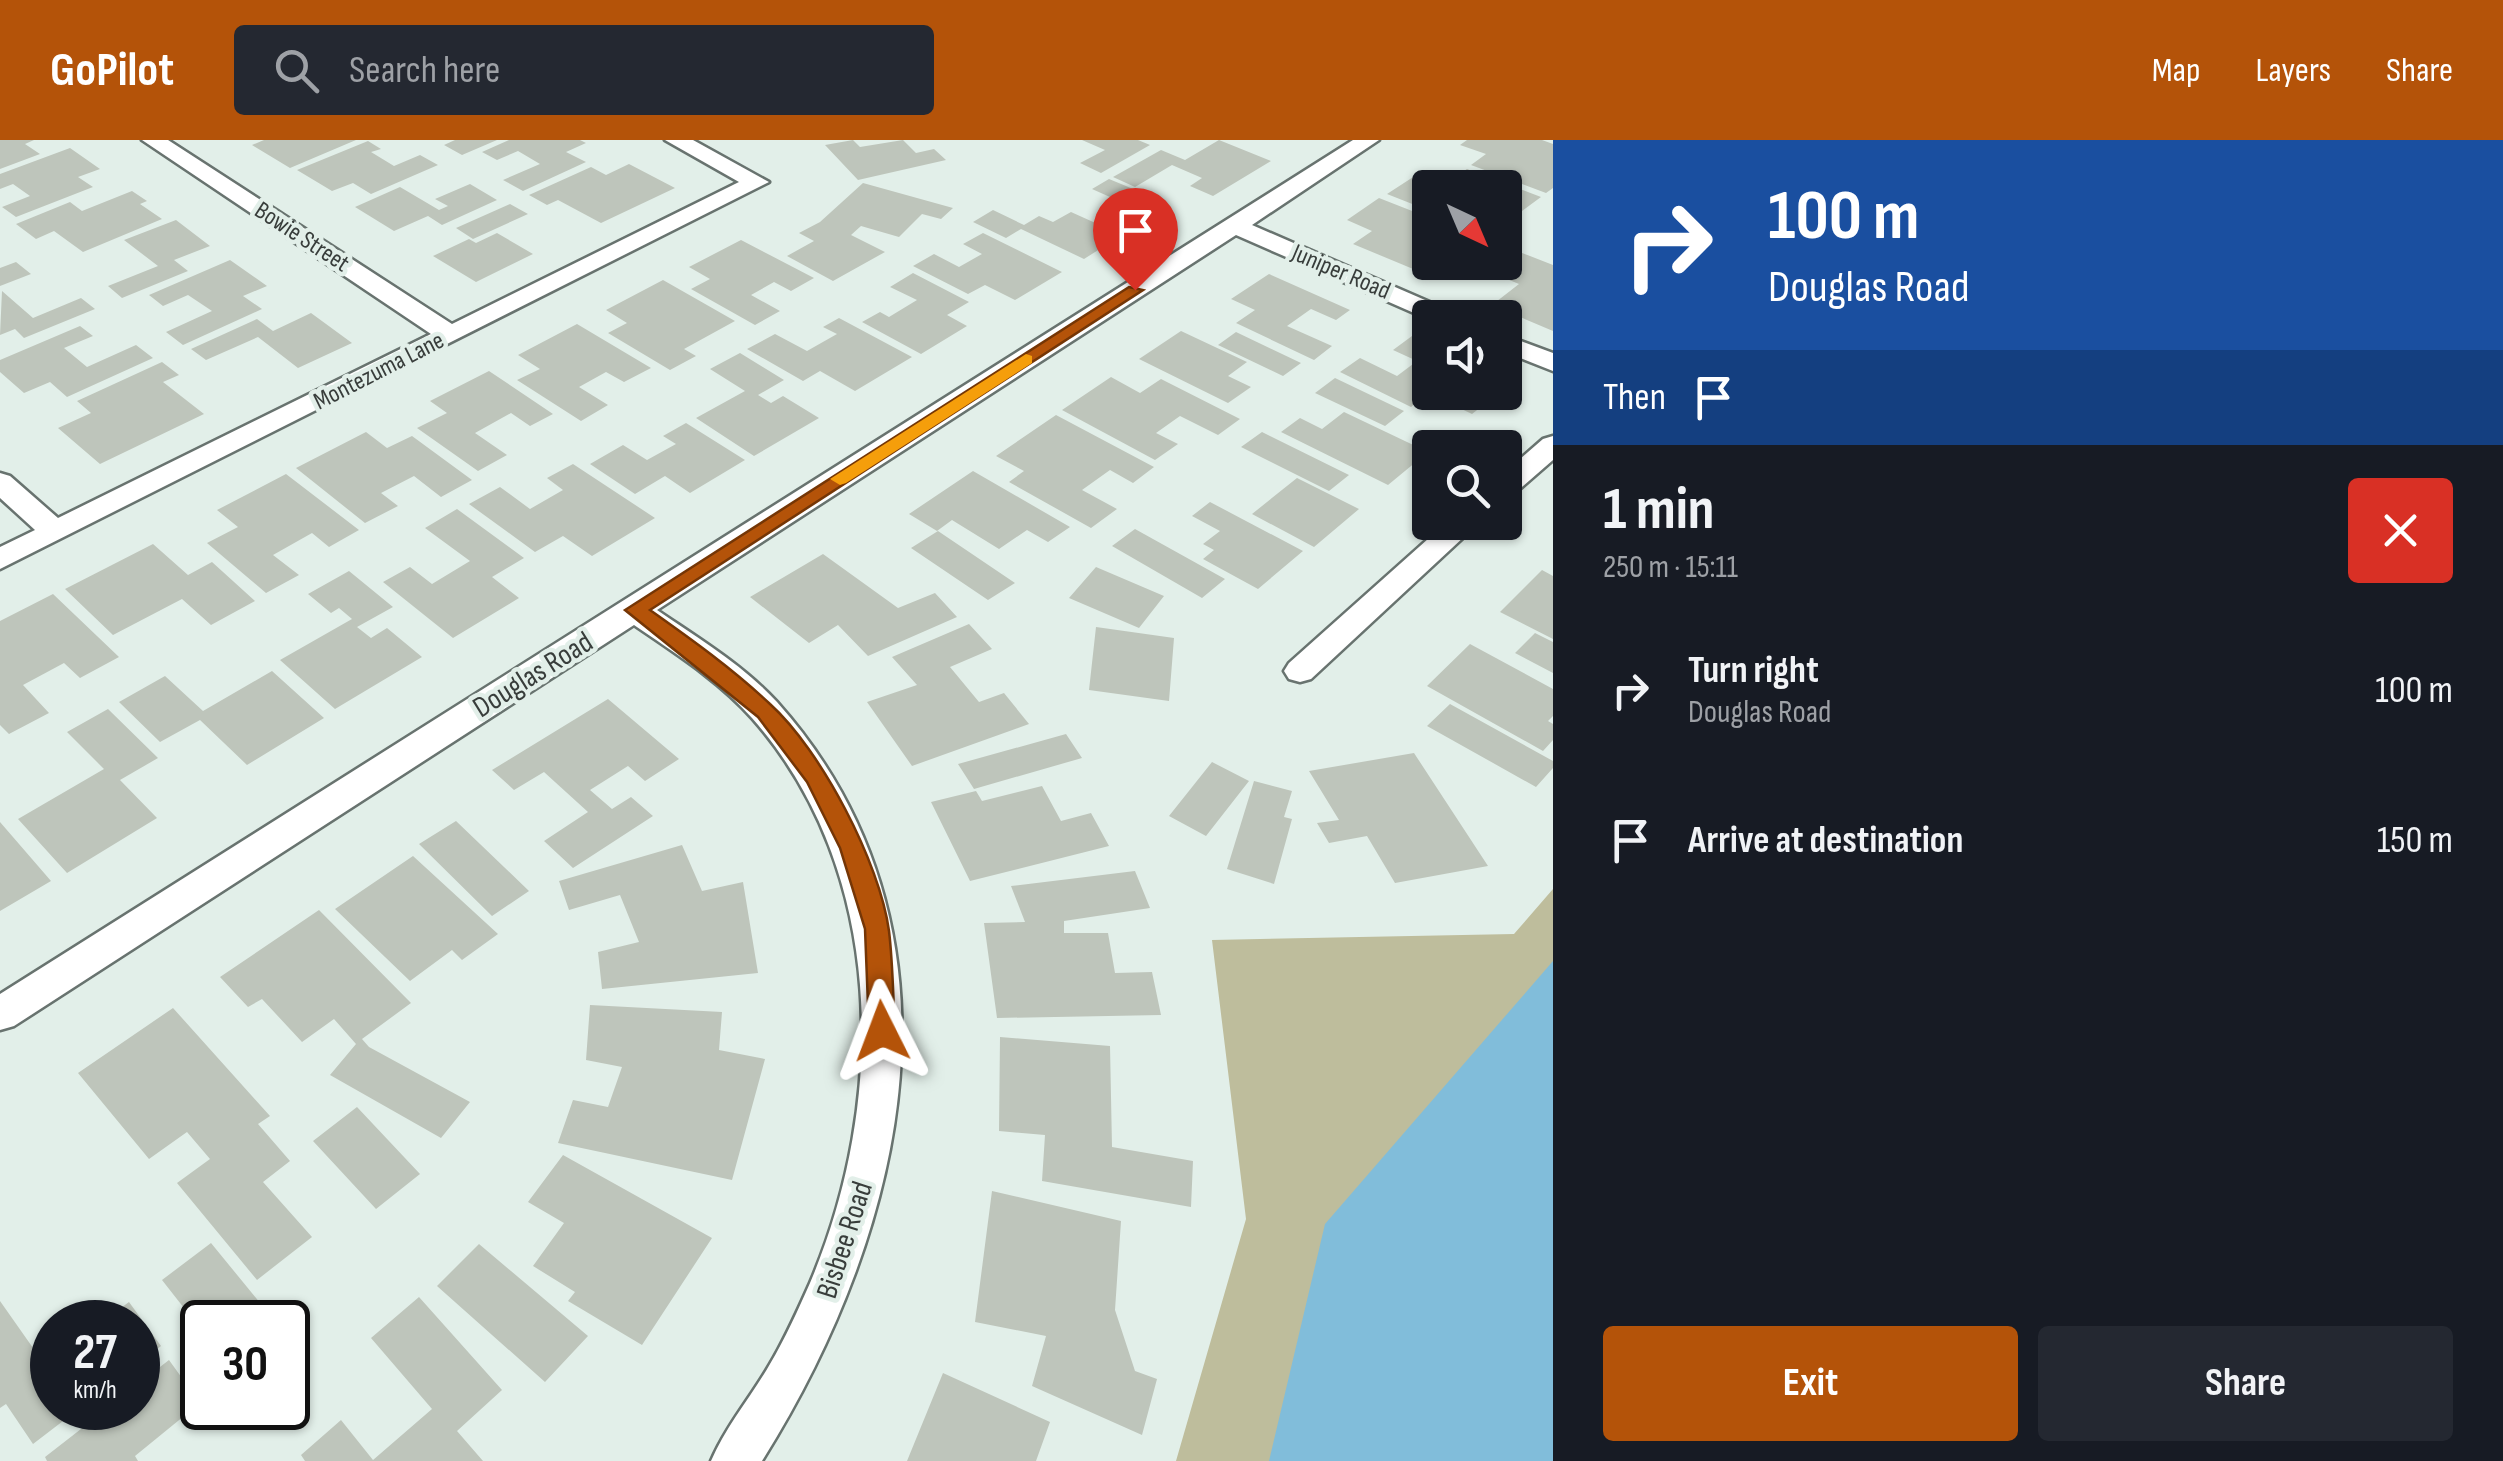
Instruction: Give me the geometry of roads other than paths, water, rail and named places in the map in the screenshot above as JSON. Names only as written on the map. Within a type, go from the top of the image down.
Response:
[{"type":"street","name":"Bowie Street","points":[[153,140],[451,335]]},
{"type":"street","name":"Montezuma Lane","points":[[0,559],[757,182],[676,140]]},
{"type":"street","name":"Douglas Road","points":[[0,1014],[1235,226],[1343,146]]},
{"type":"street","name":"Juniper Road","points":[[1235,226],[1412,303]]},
{"type":"street","points":[[1522,350],[1553,363]]},
{"type":"street","points":[[1522,472],[1553,444]]},
{"type":"street","points":[[0,482],[55,532]]},
{"type":"street","points":[[1300,671],[1446,540]]},
{"type":"street","name":"Bisbee Road","points":[[635,610],[698,655],[766,712],[796,751],[816,778],[852,848],[877,929],[884,1065],[863,1198],[823,1310],[775,1407],[735,1461]]},
{"type":"water","points":[[1553,961],[1553,1461],[1269,1461],[1325,1224]]}]
